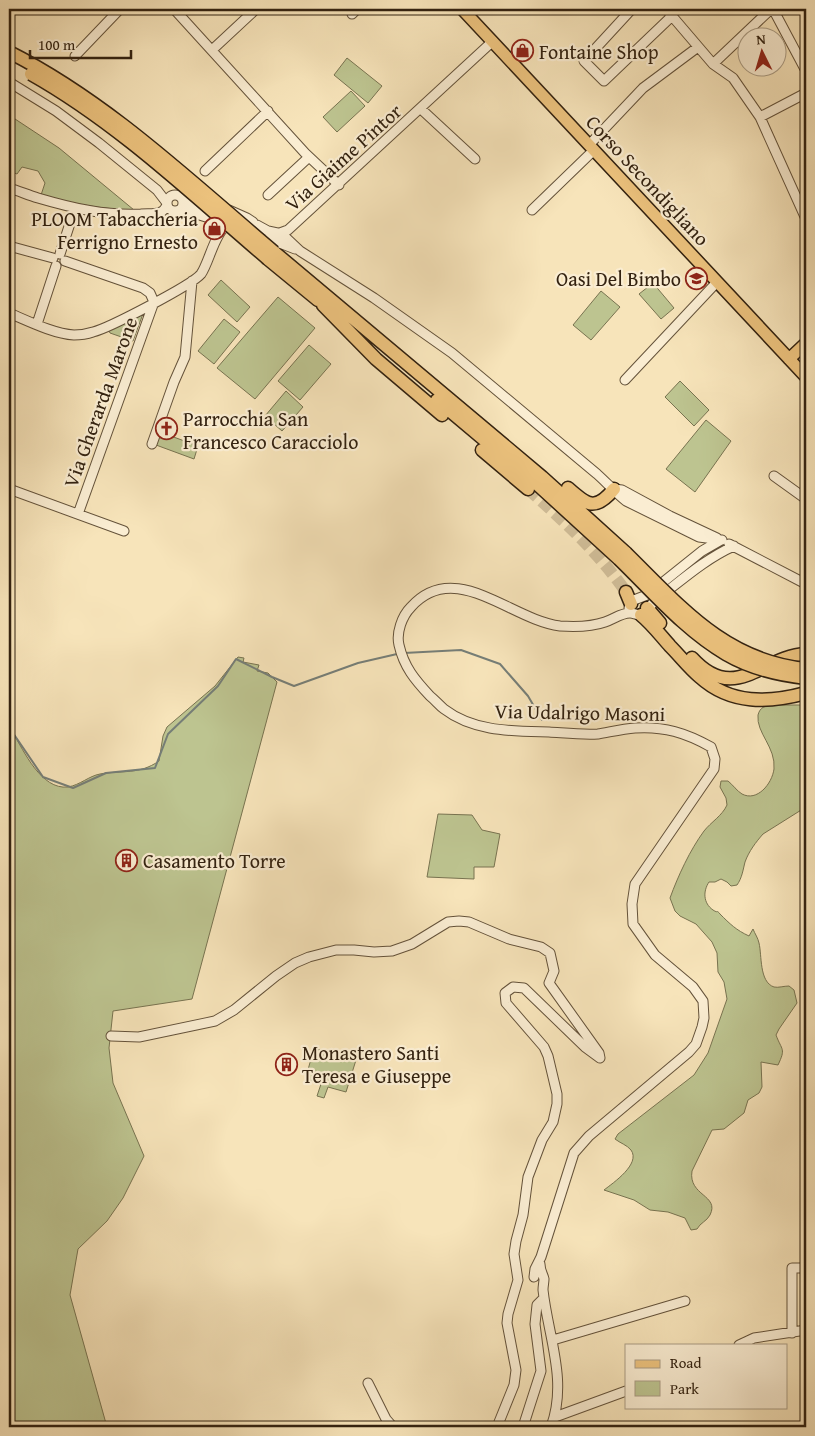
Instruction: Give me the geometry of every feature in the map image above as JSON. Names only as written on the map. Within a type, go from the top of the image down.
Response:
[{"type":"highway","points":[[9,52],[71,88],[279,242],[326,302],[378,360],[528,489]]},
{"type":"highway","points":[[9,62],[66,96],[279,242]]},
{"type":"highway","points":[[326,302],[400,348],[584,502],[598,504],[614,489]]},
{"type":"highway","points":[[326,302],[542,477],[623,556],[699,635],[726,654],[756,668],[788,676],[806,678]]},
{"type":"highway","points":[[623,556],[704,628],[731,646],[760,659],[790,668],[806,669]]},
{"type":"highway","points":[[637,608],[702,668],[725,678],[750,676],[787,657],[806,654]]},
{"type":"highway","points":[[637,608],[700,678],[728,694],[761,701],[784,699],[806,693]]},
{"type":"main road","name":"Corso Secondigliano","points":[[462,9],[806,377]]},
{"type":"main road","points":[[789,359],[806,343]]},
{"type":"street","points":[[75,56],[120,9]]},
{"type":"street","points":[[174,9],[309,157],[339,185]]},
{"type":"street","points":[[212,50],[256,9]]},
{"type":"street","points":[[713,64],[772,9],[806,71]]},
{"type":"street","points":[[630,11],[584,61],[604,81],[669,12],[713,64],[733,78],[760,117],[805,215]]},
{"type":"street","name":"Via Giaime Pintor","points":[[279,242],[492,42]]},
{"type":"street","points":[[532,210],[643,88],[698,47]]},
{"type":"street","points":[[9,82],[56,111],[92,137],[169,201],[171,210],[215,219],[228,226],[237,234],[240,241],[247,244],[257,239],[259,232],[255,224]]},
{"type":"street","points":[[760,117],[806,93]]},
{"type":"street","name":"Via Giaime Pintor","points":[[421,109],[475,159]]},
{"type":"street","points":[[205,171],[268,111]]},
{"type":"street","points":[[268,195],[309,157]]},
{"type":"street","points":[[9,188],[75,208],[97,212],[145,214],[161,212],[166,208],[169,201],[178,196],[195,206],[233,211],[268,231],[279,242]]},
{"type":"street","points":[[178,210],[183,204],[182,199]]},
{"type":"street","points":[[37,324],[75,208]]},
{"type":"street","points":[[237,234],[242,222],[255,224]]},
{"type":"street","points":[[9,314],[68,334],[85,334],[101,330],[200,276],[208,262],[221,228],[228,226]]},
{"type":"street","points":[[257,239],[279,242],[300,251],[374,298],[452,353],[626,501],[699,538],[704,546],[702,551]]},
{"type":"street","points":[[9,246],[143,288],[150,294],[154,302]]},
{"type":"street","points":[[152,444],[185,357],[192,281]]},
{"type":"street","points":[[625,380],[718,282]]},
{"type":"street","name":"Via Gherarda Marone","points":[[78,514],[154,302]]},
{"type":"street","points":[[774,476],[806,499]]},
{"type":"street","points":[[9,489],[124,531]]},
{"type":"street","points":[[614,489],[622,490],[806,584]]},
{"type":"street","points":[[699,538],[722,540]]},
{"type":"street","name":"Via Udalrigo Masoni","points":[[637,608],[702,551],[722,540]]},
{"type":"street","name":"Via Udalrigo Masoni","points":[[708,560],[722,540]]},
{"type":"street","name":"Via Udalrigo Masoni","points":[[538,1279],[535,1269],[541,1257],[574,1153],[590,1136],[688,1052],[696,1044],[699,1037],[704,1018],[703,1001],[693,987],[655,955],[633,924],[632,904],[635,884],[714,769],[715,760],[711,747],[690,735],[664,729],[636,728],[596,734],[506,732],[466,721],[444,709],[415,680],[403,660],[398,643],[402,622],[409,608],[421,598],[443,588],[458,588],[474,592],[536,620],[560,626],[595,625],[637,608],[708,560],[734,546]]},
{"type":"street","points":[[110,1036],[139,1037],[215,1021],[234,1010],[276,976],[302,960],[336,950],[392,951],[412,944],[448,922],[469,922],[509,939],[541,947],[550,954],[554,971],[550,983],[599,1052],[600,1058],[585,1047],[524,988],[513,987],[505,993],[506,1003],[544,1046],[557,1094],[557,1104],[553,1122],[542,1140],[528,1177],[516,1241],[514,1254],[518,1280],[507,1323],[516,1370],[514,1385],[497,1427]]},
{"type":"street","points":[[792,1333],[792,1268],[806,1268]]},
{"type":"street","points":[[518,1280],[538,1279],[544,1296],[558,1368],[558,1388],[552,1427]]},
{"type":"street","points":[[523,1427],[541,1371],[535,1324],[537,1306],[544,1296]]},
{"type":"street","points":[[553,1340],[685,1301]]},
{"type":"street","points":[[741,1344],[754,1338],[806,1330]]},
{"type":"street","points":[[368,1383],[386,1419],[393,1427]]},
{"type":"street","points":[[555,1417],[625,1391]]},
{"type":"green space","points":[[347,58],[382,86],[368,103],[334,75]]},
{"type":"green space","points":[[351,91],[365,106],[337,132],[323,117]]},
{"type":"green space","points":[[9,115],[59,148],[134,210],[87,205],[41,195],[45,183],[38,171],[22,167],[17,174],[9,171]]},
{"type":"green space","points":[[221,280],[250,307],[237,322],[208,295]]},
{"type":"green space","points":[[653,283],[674,308],[661,319],[639,294]]},
{"type":"green space","points":[[601,291],[620,307],[591,340],[573,325]]},
{"type":"green space","points":[[278,297],[315,328],[255,399],[217,368]]},
{"type":"green space","points":[[144,311],[133,341],[110,333],[108,329]]},
{"type":"green space","points":[[224,319],[240,332],[214,364],[198,351]]},
{"type":"green space","points":[[309,345],[331,364],[300,400],[278,381]]},
{"type":"green space","points":[[680,381],[709,410],[694,426],[665,397]]},
{"type":"green space","points":[[286,391],[303,407],[282,431],[265,416]]},
{"type":"green space","points":[[706,420],[731,441],[695,492],[666,469]]},
{"type":"green space","points":[[160,432],[198,446],[194,459],[156,445]]},
{"type":"green space","points":[[238,657],[244,658],[243,662],[259,665],[257,671],[268,673],[277,682],[192,999],[113,1011],[109,1048],[113,1083],[144,1156],[123,1198],[107,1221],[78,1249],[70,1295],[107,1427],[9,1427],[9,731],[13,733],[34,768],[50,782],[58,786],[72,786],[100,774],[144,768],[159,761],[163,736],[167,727],[215,686]]},
{"type":"green space","points":[[772,705],[806,705],[806,807],[763,834],[755,843],[745,862],[737,885],[731,886],[721,879],[709,882],[705,897],[710,907],[737,929],[749,936],[753,929],[759,943],[763,974],[766,980],[774,987],[789,986],[794,990],[797,1003],[776,1035],[782,1052],[778,1065],[761,1062],[762,1087],[759,1093],[748,1100],[744,1113],[724,1129],[712,1130],[692,1171],[692,1179],[695,1186],[708,1199],[712,1208],[707,1219],[697,1229],[691,1230],[685,1218],[668,1212],[650,1210],[634,1200],[604,1190],[625,1173],[632,1161],[633,1155],[631,1150],[615,1139],[618,1134],[694,1075],[708,1053],[727,999],[724,982],[718,972],[717,953],[712,942],[696,924],[680,916],[675,911],[670,898],[694,846],[704,831],[727,805],[726,798],[720,787],[721,781],[728,781],[740,793],[753,796],[767,786],[773,775],[774,761],[758,722],[760,710],[763,707]]},
{"type":"green space","points":[[438,814],[472,815],[482,830],[500,834],[494,867],[474,867],[474,879],[427,877]]},
{"type":"green space","points":[[314,1048],[356,1060],[346,1092],[328,1087],[324,1098],[317,1096],[321,1084],[308,1080],[306,1077]]},
{"type":"waterway","points":[[404,653],[461,650],[500,664],[528,696],[542,720]]},
{"type":"waterway","points":[[9,733],[13,733],[43,777],[73,788],[106,773],[155,768],[168,734],[218,686],[236,659],[294,686],[358,663],[397,654]]},
{"type":"tunnel","points":[[528,489],[592,550],[626,592]]},
{"type":"place","name":"Fontaine Shop","points":[[523,51]]},
{"type":"place","name":"PLOOM Tabaccheria Ferrigno Ernesto","points":[[214,229]]},
{"type":"place","name":"Oasi Del Bimbo","points":[[697,278]]},
{"type":"place","name":"Parrocchia San Francesco Caracciolo","points":[[167,429]]},
{"type":"place","name":"Casamento Torre","points":[[127,860]]},
{"type":"place","name":"Monastero Santi Teresa e Giuseppe","points":[[286,1064]]}]
